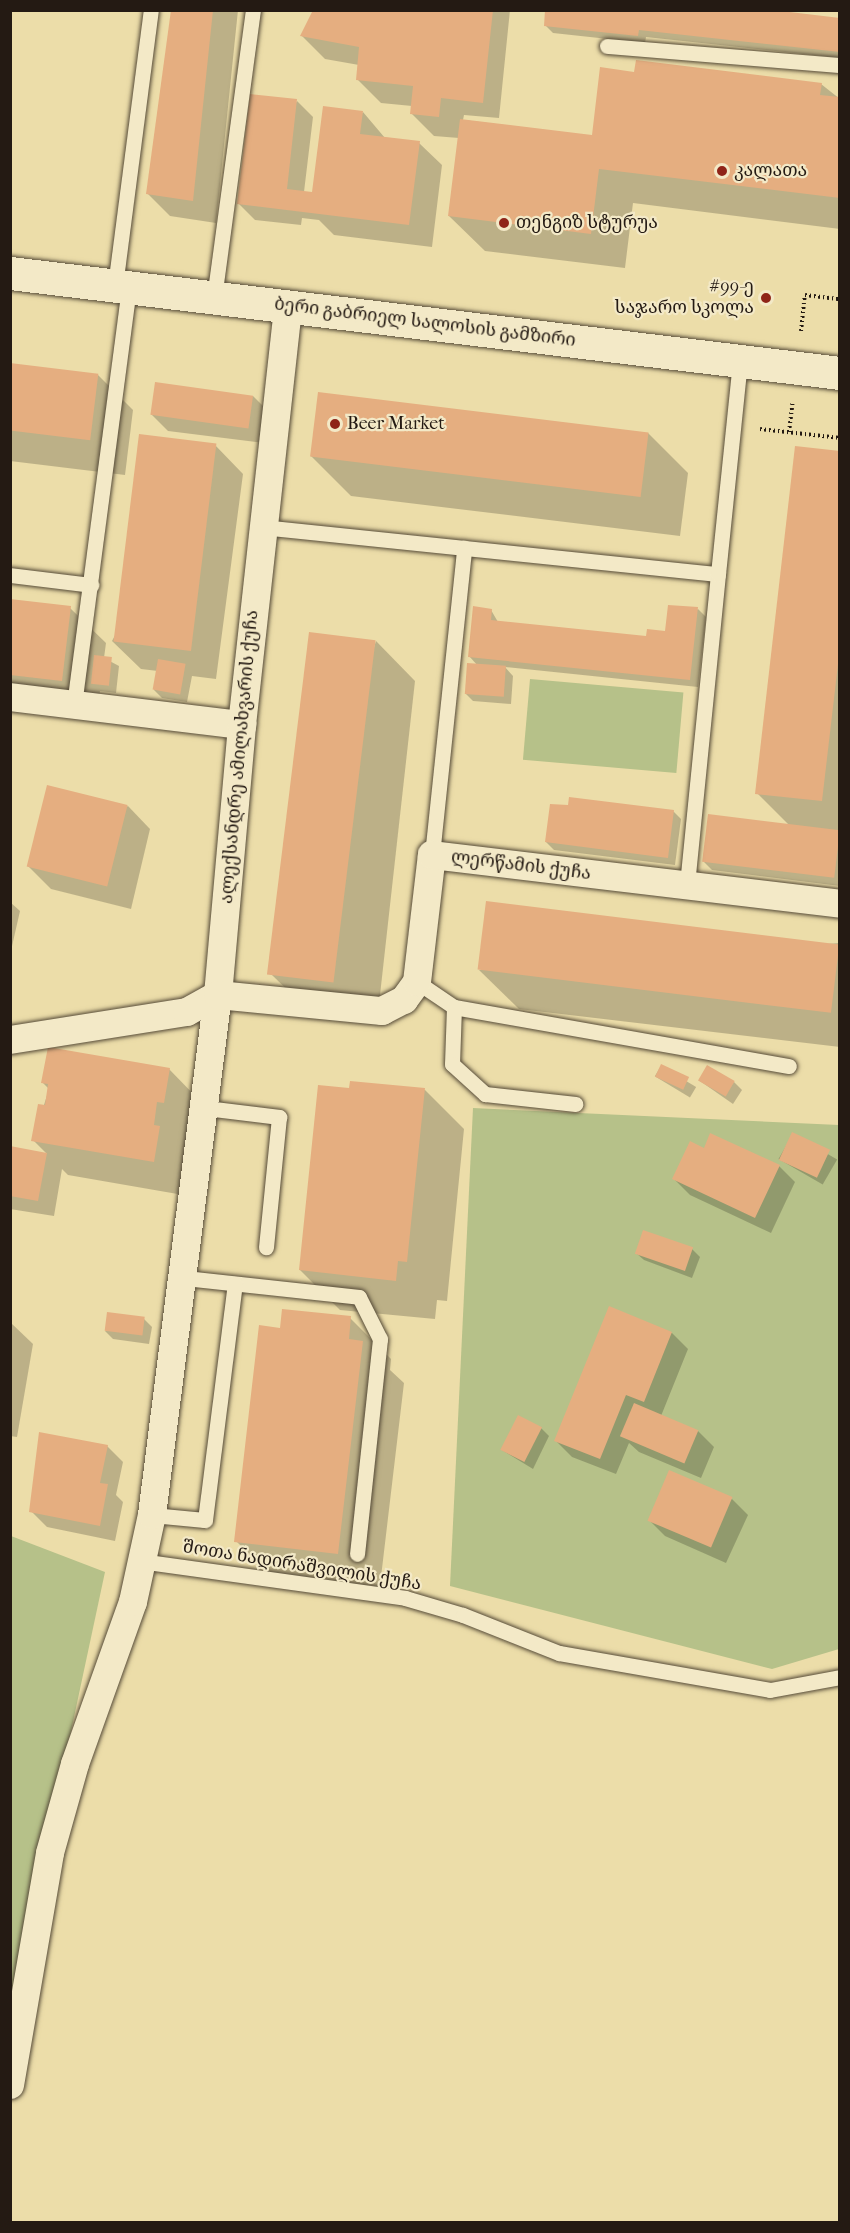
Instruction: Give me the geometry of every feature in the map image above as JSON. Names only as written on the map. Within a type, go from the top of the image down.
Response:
[{"type":"main road","name":"ბერი გაბრიელ სალოსის გამზირი","points":[[10,273],[840,373]]},
{"type":"street","name":"ალექსანდრე ამილახვარის ქუჩა","points":[[10,2085],[50,1853],[75,1764],[133,1602],[152,1515],[206,1108],[262,527],[288,307]]},
{"type":"street","points":[[10,697],[242,725]]},
{"type":"street","name":"ლერწამის ქუჩა","points":[[417,982],[432,855],[840,904]]},
{"type":"street","points":[[10,1040],[188,1012],[218,995],[382,1011],[404,1000],[417,982]]},
{"type":"lane","points":[[74,705],[91,585],[151,10]]},
{"type":"lane","points":[[214,298],[253,10]]},
{"type":"lane","points":[[607,46],[840,65]]},
{"type":"lane","points":[[687,886],[740,361]]},
{"type":"lane","points":[[262,527],[718,574]]},
{"type":"lane","points":[[432,855],[464,548]]},
{"type":"lane","points":[[10,575],[91,585]]},
{"type":"lane","points":[[417,982],[454,1007],[789,1066]]},
{"type":"lane","points":[[454,1007],[452,1064],[485,1094],[575,1104]]},
{"type":"lane","points":[[206,1108],[279,1117],[266,1247]]},
{"type":"lane","points":[[185,1278],[359,1298],[380,1340],[357,1554]]},
{"type":"lane","points":[[152,1515],[205,1520],[235,1284]]},
{"type":"lane","name":"შოთა ნადირაშვილის ქუჩა","points":[[141,1561],[405,1598],[463,1615],[559,1653],[770,1690],[840,1677]]},
{"type":"path","points":[[733,426],[840,438]]},
{"type":"green space","points":[[530,679],[683,692],[676,773],[523,760]]},
{"type":"green space","points":[[473,1108],[839,1125],[839,1649],[772,1669],[450,1586]]},
{"type":"green space","points":[[11,1536],[105,1572],[11,2012]]},
{"type":"building","points":[[171,10],[213,10],[193,201],[146,194]]},
{"type":"building","points":[[313,10],[493,10],[483,103],[441,98],[439,117],[410,114],[413,86],[356,80],[359,47],[300,36]]},
{"type":"building","points":[[545,10],[773,10],[840,18],[840,52],[639,30],[638,36],[544,26]]},
{"type":"building","points":[[636,60],[822,83],[820,95],[840,97],[840,198],[599,169],[591,234],[448,216],[460,119],[592,135],[600,67],[634,72]]},
{"type":"building","points":[[250,94],[297,99],[287,189],[312,192],[323,106],[363,111],[360,134],[420,141],[409,225],[237,204]]},
{"type":"building","points":[[10,363],[98,374],[90,440],[10,431]]},
{"type":"building","points":[[155,382],[253,396],[248,428],[150,415]]},
{"type":"building","points":[[318,392],[649,433],[641,497],[310,457]]},
{"type":"building","points":[[139,434],[216,444],[191,651],[114,641]]},
{"type":"building","points":[[795,446],[840,451],[840,647],[822,801],[755,794]]},
{"type":"building","points":[[10,599],[71,606],[62,681],[10,675]]},
{"type":"building","points":[[668,605],[698,607],[690,680],[468,657],[473,606],[492,609],[491,620],[646,636],[647,629],[665,631]]},
{"type":"building","points":[[309,632],[376,640],[333,983],[267,974]]},
{"type":"building","points":[[94,655],[112,657],[109,686],[91,684]]},
{"type":"building","points":[[158,659],[186,664],[180,694],[153,690]]},
{"type":"building","points":[[467,663],[506,666],[504,697],[465,694]]},
{"type":"building","points":[[47,785],[128,805],[107,887],[27,867]]},
{"type":"building","points":[[569,797],[674,810],[668,858],[545,842],[550,804],[568,805]]},
{"type":"building","points":[[708,814],[840,830],[834,878],[702,862]]},
{"type":"building","points":[[486,901],[839,944],[831,1013],[478,969]]},
{"type":"building","points":[[48,1047],[170,1068],[164,1103],[157,1102],[154,1125],[160,1126],[154,1162],[31,1141],[38,1104],[45,1105],[48,1084],[41,1083]]},
{"type":"building","points":[[661,1064],[689,1077],[683,1090],[655,1077]]},
{"type":"building","points":[[707,1065],[735,1081],[726,1097],[698,1081]]},
{"type":"building","points":[[350,1081],[425,1088],[407,1262],[398,1261],[396,1281],[299,1270],[318,1085],[349,1088]]},
{"type":"building","points":[[792,1132],[830,1150],[817,1178],[779,1160]]},
{"type":"building","points":[[710,1133],[780,1165],[755,1218],[672,1179],[690,1141],[704,1148]]},
{"type":"building","points":[[10,1146],[47,1153],[38,1201],[10,1196]]},
{"type":"building","points":[[643,1230],[693,1247],[685,1271],[635,1254]]},
{"type":"building","points":[[609,1306],[672,1332],[644,1402],[626,1395],[600,1459],[554,1441]]},
{"type":"building","points":[[282,1309],[351,1316],[349,1339],[363,1341],[338,1554],[234,1542],[259,1325],[280,1328]]},
{"type":"building","points":[[107,1312],[145,1317],[142,1335],[105,1331]]},
{"type":"building","points":[[634,1403],[698,1430],[684,1463],[620,1436]]},
{"type":"building","points":[[518,1415],[542,1427],[524,1462],[500,1450]]},
{"type":"building","points":[[39,1432],[108,1445],[100,1483],[108,1484],[100,1526],[29,1512]]},
{"type":"building","points":[[669,1470],[733,1497],[711,1548],[648,1521]]},
{"type":"place","name":"კალათა","points":[[722,171]]},
{"type":"place","name":"თენგიზ სტურუა","points":[[504,223]]},
{"type":"place","name":"#99-ე საჯარო სკოლა","points":[[766,298]]},
{"type":"place","name":"Beer Market","points":[[335,424]]}]
